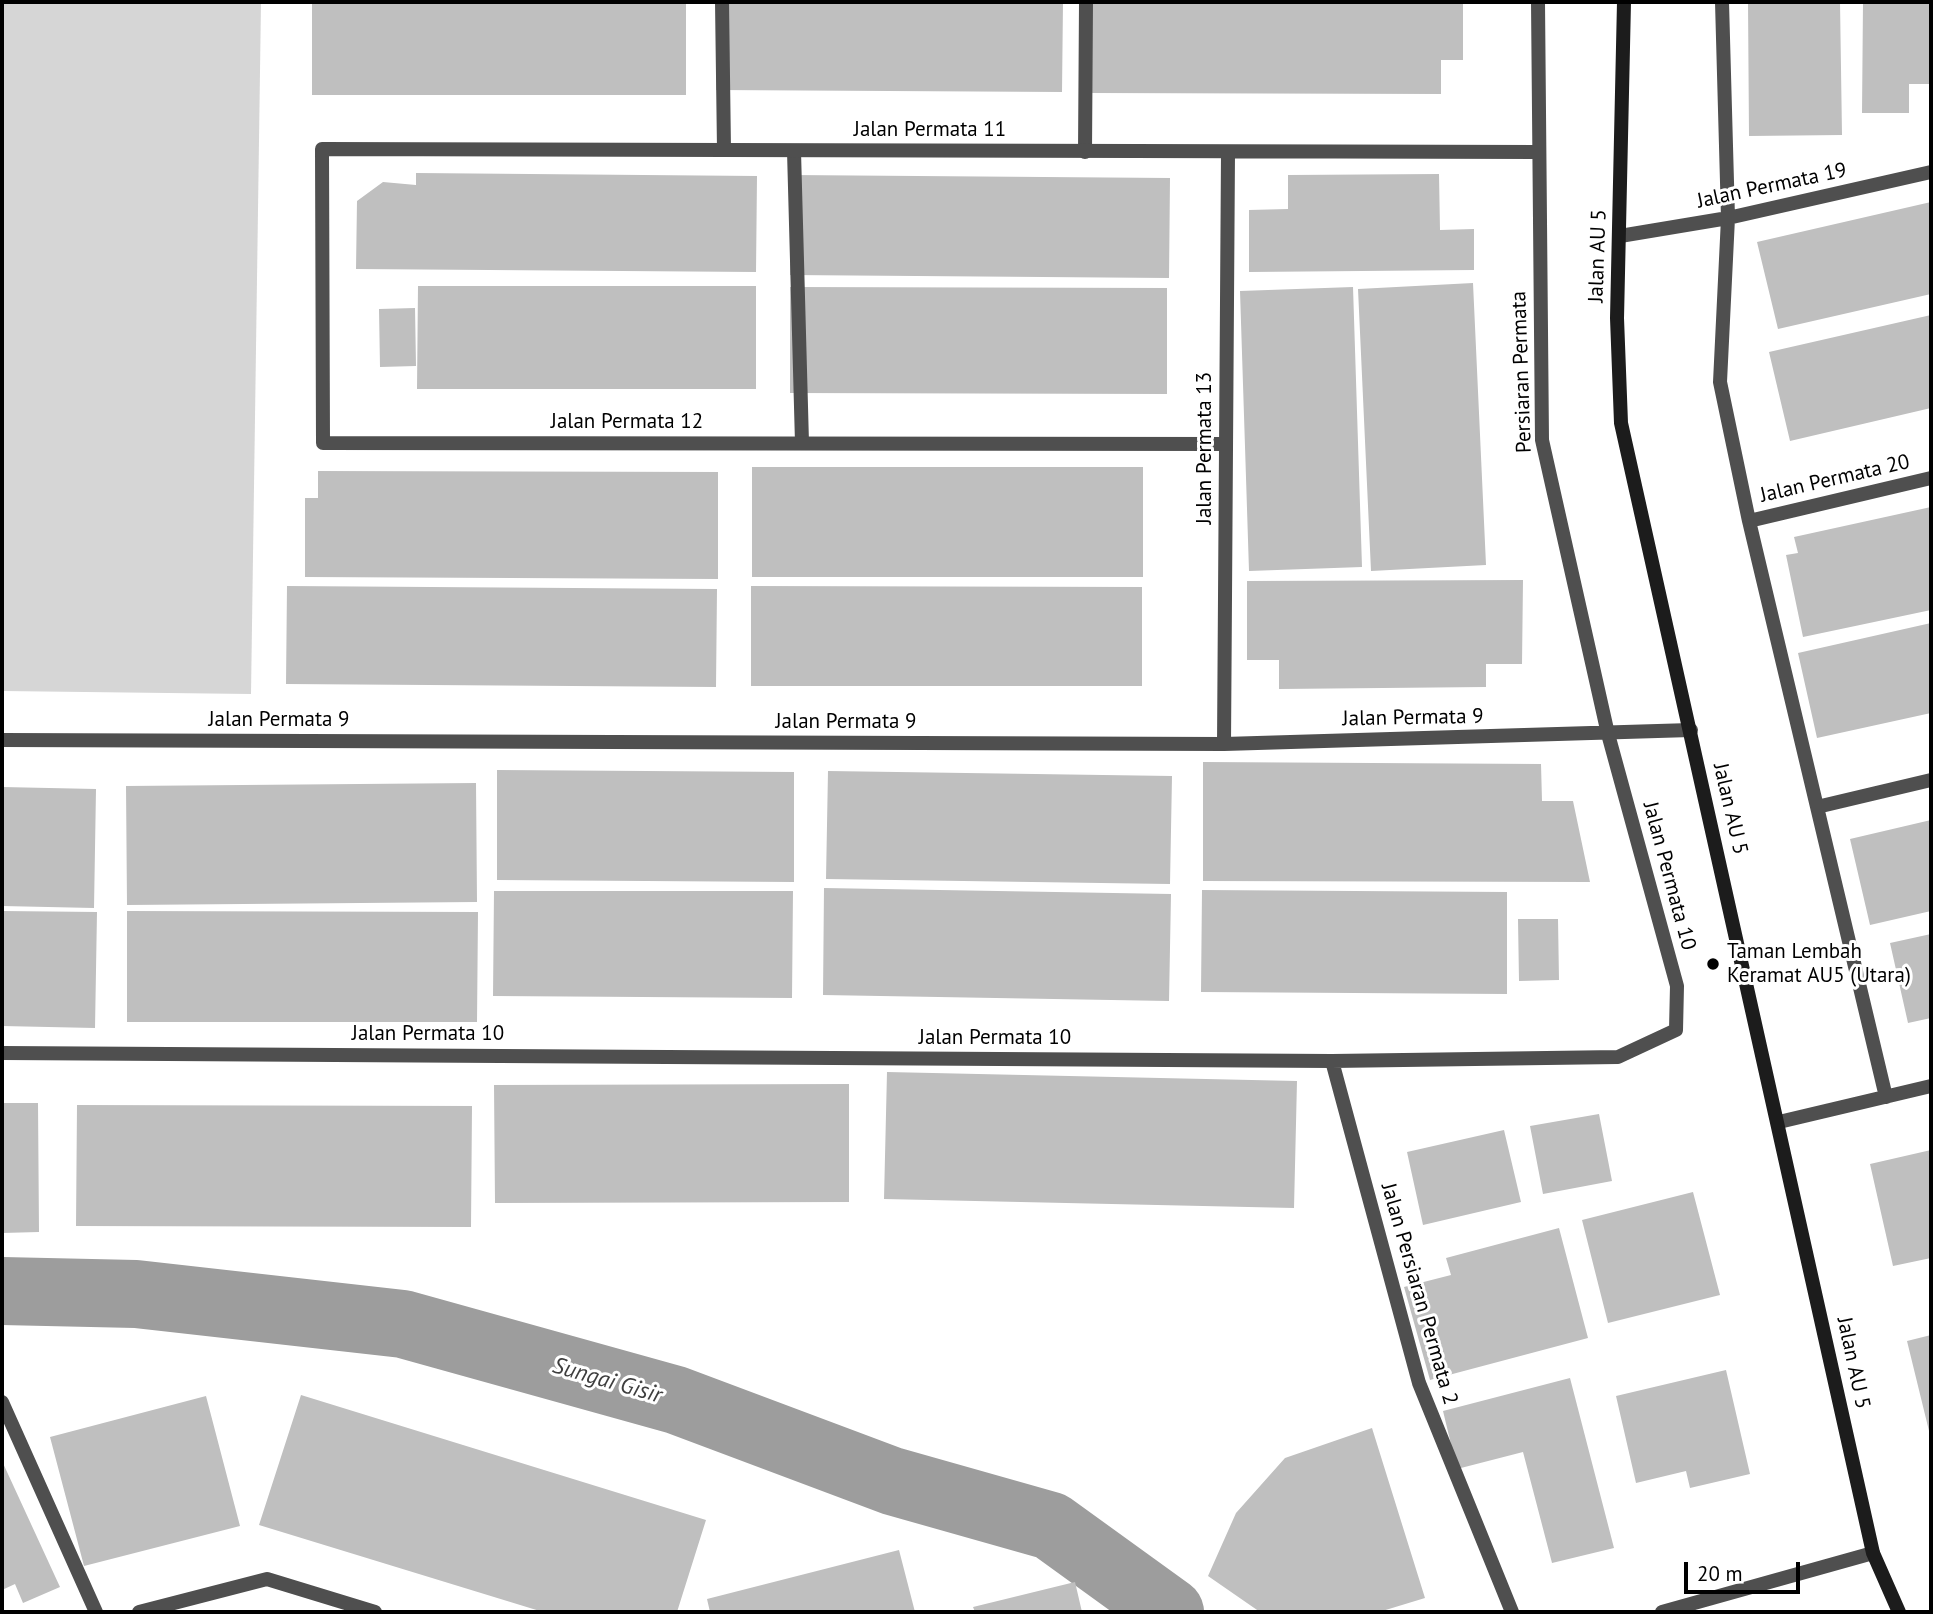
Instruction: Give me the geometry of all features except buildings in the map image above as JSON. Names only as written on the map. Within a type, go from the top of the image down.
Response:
[{"type":"main road","name":"Jalan AU 5","points":[[1624,2],[1617,318],[1621,423],[1874,1553],[1899,1612]]},
{"type":"street","points":[[722,2],[724,150]]},
{"type":"street","points":[[1085,152],[1086,2]]},
{"type":"street","name":"Persiaran Permata","points":[[1538,2],[1542,440],[1608,734]]},
{"type":"street","points":[[1722,2],[1728,218],[1720,382],[1749,521],[1886,1097]]},
{"type":"street","name":"Jalan Permata 11","points":[[322,149],[1538,152]]},
{"type":"street","name":"Jalan Permata 12","points":[[322,149],[323,443],[1226,444]]},
{"type":"street","points":[[794,151],[802,443]]},
{"type":"street","name":"Jalan Permata 13","points":[[1224,744],[1228,153]]},
{"type":"street","name":"Jalan Permata 19","points":[[1620,236],[1728,218],[1931,172]]},
{"type":"street","name":"Jalan Permata 20","points":[[1749,521],[1931,478]]},
{"type":"street","name":"Jalan Permata 9","points":[[2,740],[1224,744],[1691,730]]},
{"type":"street","name":"Jalan Permata 10","points":[[2,1053],[1332,1061],[1618,1057],[1676,1030],[1677,986],[1608,734]]},
{"type":"street","points":[[1817,807],[1931,780]]},
{"type":"street","name":"Jalan Persiaran Permata 2","points":[[1332,1061],[1419,1383],[1512,1612]]},
{"type":"street","points":[[1779,1122],[1931,1086]]},
{"type":"street","points":[[2,1402],[96,1612]]},
{"type":"street","points":[[1662,1612],[1874,1553]]},
{"type":"street","points":[[139,1612],[267,1579],[376,1612]]},
{"type":"shaded area","points":[[2,2],[261,2],[251,694],[2,691]]},
{"type":"waterway","name":"Sungai Gisir","points":[[2,1291],[136,1294],[403,1324],[676,1400],[892,1481],[1051,1526],[1170,1612]]},
{"type":"place","name":"Taman Lembah Keramat AU5 (Utara)","points":[[1713,964]]}]
